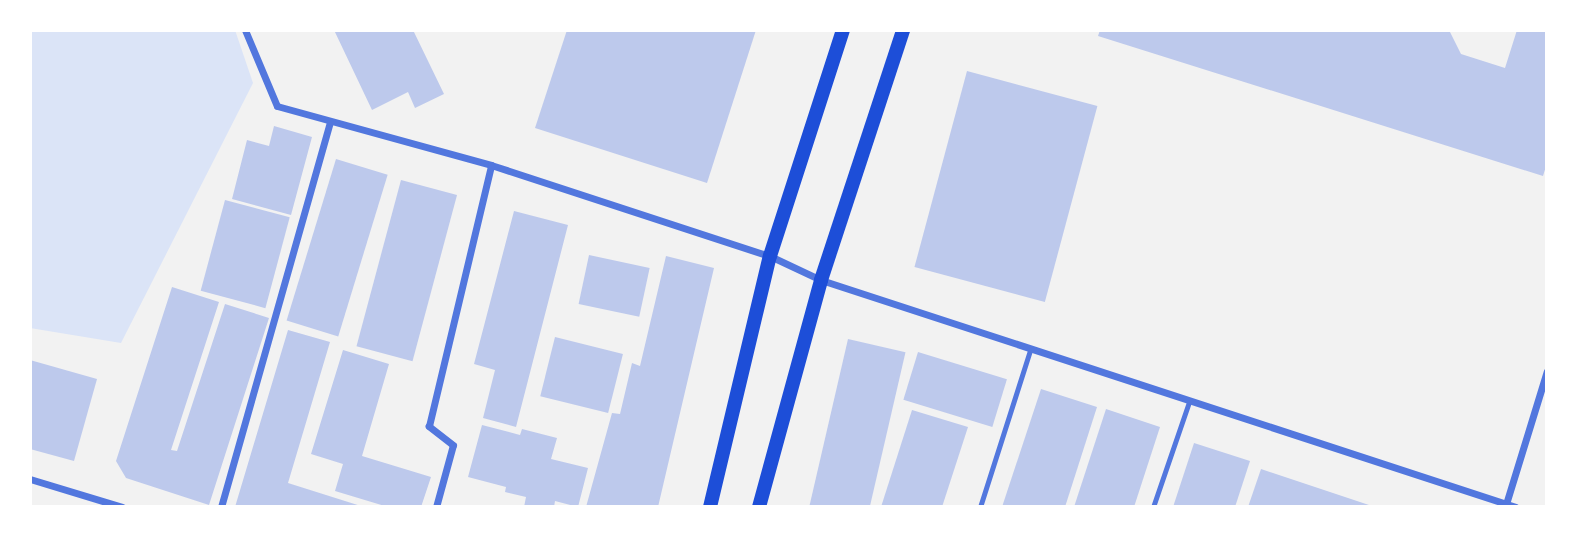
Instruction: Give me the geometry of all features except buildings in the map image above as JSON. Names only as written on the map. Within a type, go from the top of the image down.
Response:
[{"type":"main road","points":[[710,507],[770,256],[843,30]]},
{"type":"main road","points":[[759,507],[821,280],[903,30]]},
{"type":"street","points":[[245,30],[277,106],[491,165],[770,256],[821,280],[1030,350],[1505,506],[1516,507]]},
{"type":"street","points":[[221,507],[330,122]]},
{"type":"street","points":[[436,507],[453,446],[429,426],[491,165]]},
{"type":"street","points":[[1505,506],[1547,370]]},
{"type":"street","points":[[30,479],[122,507]]},
{"type":"lane","points":[[980,507],[1030,350]]},
{"type":"lane","points":[[1153,507],[1189,402]]},
{"type":"shaded area","points":[[30,30],[235,30],[253,83],[121,343],[30,328]]}]
